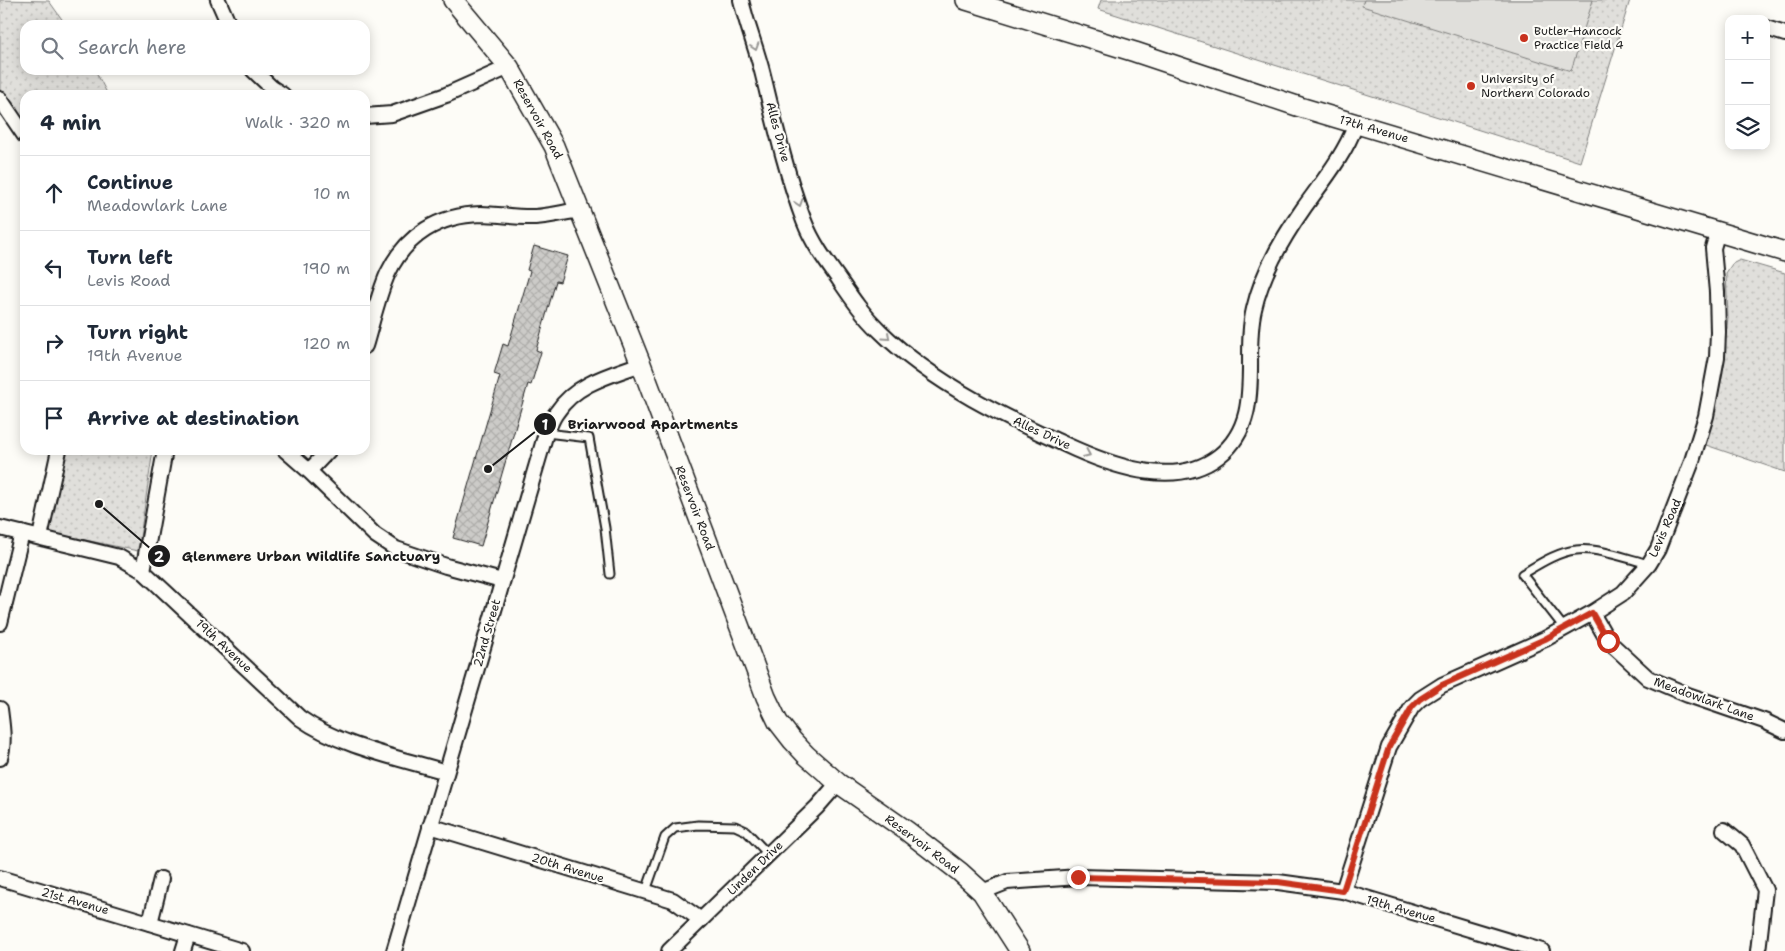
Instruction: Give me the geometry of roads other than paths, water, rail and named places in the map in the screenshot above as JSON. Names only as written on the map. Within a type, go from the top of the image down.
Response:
[{"type":"street","points":[[218,0],[227,20]]},
{"type":"street","name":"Reservoir Road","points":[[453,0],[509,67],[554,146],[641,364],[766,697],[778,722],[792,740],[838,783],[907,831],[960,872],[982,892],[1020,951]]},
{"type":"street","name":"Alles Drive","points":[[741,0],[759,57],[783,156],[805,222],[819,251],[858,307],[878,330],[903,352],[961,392],[1022,425],[1093,457],[1129,468],[1168,473],[1193,469],[1217,458],[1232,444],[1244,423],[1250,400],[1253,312],[1260,287],[1275,253],[1301,211],[1346,149],[1356,124]]},
{"type":"street","name":"17th Avenue","points":[[966,0],[1116,46],[1300,107],[1785,252]]},
{"type":"street","points":[[1770,29],[1785,34]]},
{"type":"street","points":[[370,116],[392,114],[446,95],[509,67]]},
{"type":"street","points":[[258,75],[275,90]]},
{"type":"street","points":[[0,99],[20,129]]},
{"type":"street","points":[[370,330],[391,267],[406,244],[426,229],[450,217],[481,214],[534,217],[580,210]]},
{"type":"street","name":"Levis Road","points":[[1343,891],[1389,747],[1412,707],[1420,699],[1442,685],[1565,629],[1592,613],[1623,593],[1649,564],[1665,532],[1691,464],[1706,416],[1717,357],[1717,292],[1713,248],[1718,231]]},
{"type":"street","name":"22nd Street","points":[[394,951],[546,433],[555,414],[573,393],[597,380],[641,364]]},
{"type":"street","points":[[40,537],[58,455]]},
{"type":"street","points":[[143,571],[165,455]]},
{"type":"street","points":[[291,455],[375,535],[396,549],[446,566],[502,581]]},
{"type":"street","points":[[309,471],[324,455]]},
{"type":"street","name":"19th Avenue","points":[[0,528],[120,557],[143,571],[300,718],[312,726],[342,740],[446,772]]},
{"type":"street","points":[[0,623],[22,533]]},
{"type":"street","name":"Meadowlark Lane","points":[[1592,613],[1608,641],[1648,678],[1688,695],[1785,730]]},
{"type":"street","points":[[0,709],[3,729],[0,758]]},
{"type":"street","name":"Linden Drive","points":[[669,951],[769,855],[838,783]]},
{"type":"street","name":"20th Avenue","points":[[430,826],[674,900],[700,920]]},
{"type":"street","points":[[1724,830],[1742,845],[1765,890],[1758,951]]},
{"type":"street","name":"19th Avenue","points":[[982,892],[1007,882],[1078,877],[1278,882],[1343,891],[1520,948],[1542,951]]},
{"type":"street","name":"21st Avenue","points":[[0,878],[242,951]]},
{"type":"street","points":[[150,923],[162,880]]},
{"type":"street","points":[[183,951],[188,935]]},
{"type":"lane","points":[[546,433],[588,438],[605,528],[610,574]]},
{"type":"lane","points":[[1565,629],[1522,574],[1549,558],[1576,550],[1594,551],[1649,564]]},
{"type":"lane","points":[[646,891],[665,837],[675,828],[698,825],[735,826],[746,831],[769,855]]},
{"type":"place","name":"Butler-Hancock Practice Field 4","points":[[1524,38]]},
{"type":"place","name":"University of Northern Colorado","points":[[1471,86]]},
{"type":"place","name":"Briarwood Apartments","points":[[488,469]]},
{"type":"place","name":"Glenmere Urban Wildlife Sanctuary","points":[[99,504]]}]
